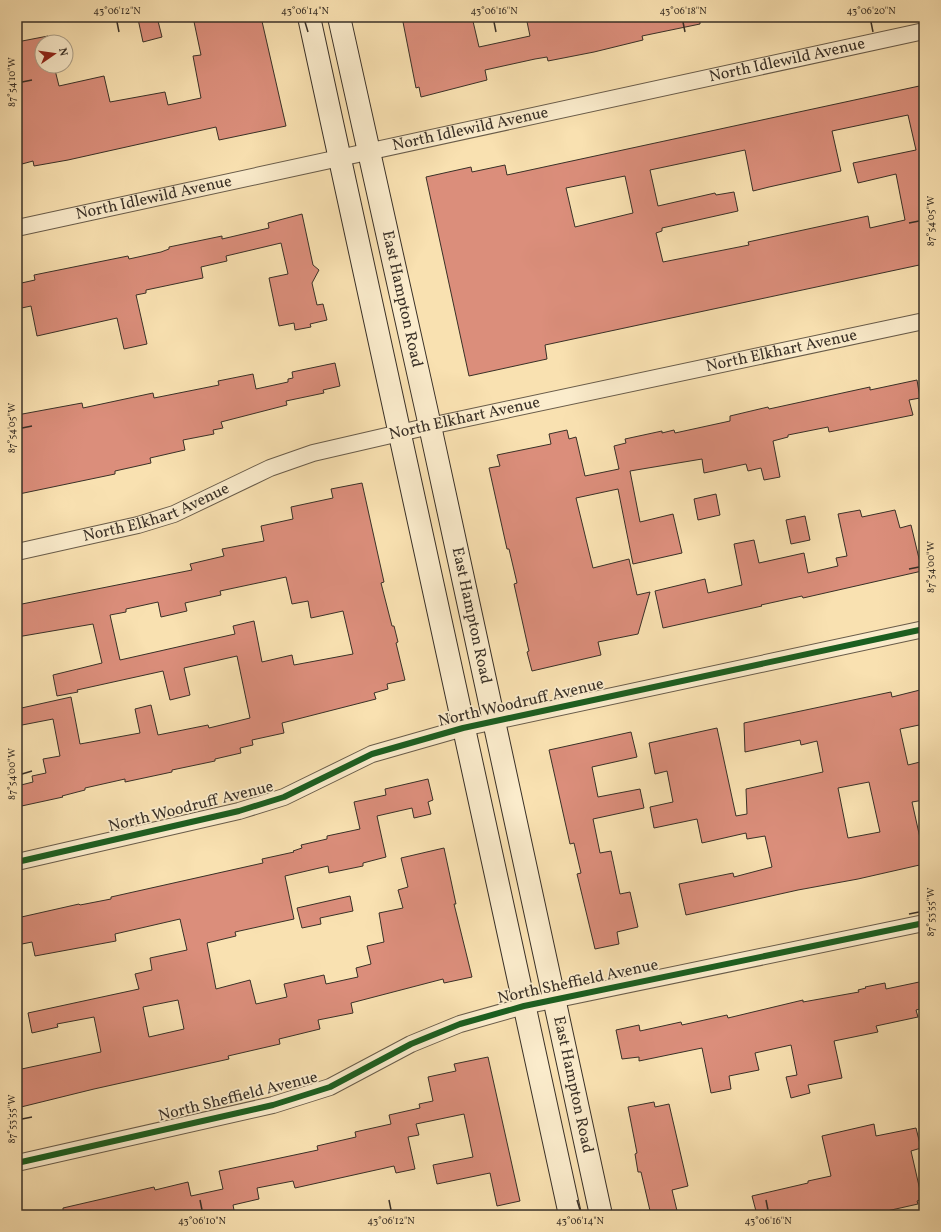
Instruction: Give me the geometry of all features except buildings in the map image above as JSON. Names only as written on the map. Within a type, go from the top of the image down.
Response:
[{"type":"main road","name":"East Hampton Road","points":[[309,17],[570,1215]]},
{"type":"main road","name":"East Hampton Road","points":[[339,17],[430,426],[601,1215]]},
{"type":"street","name":"North Idlewild Avenue","points":[[17,228],[368,150],[924,31]]},
{"type":"street","name":"North Elkhart Avenue","points":[[17,552],[138,525],[174,514],[270,468],[313,453],[430,426],[924,321]]},
{"type":"street","name":"North Woodruff Avenue","points":[[17,862],[239,811],[284,798],[372,754],[463,728],[924,628]]},
{"type":"street","name":"North Sheffield Avenue","points":[[17,1163],[272,1105],[330,1087],[411,1044],[460,1024],[524,1006],[924,923]]},
{"type":"cycle path","points":[[17,862],[239,811],[284,797],[372,754],[463,728],[924,629]]},
{"type":"cycle path","points":[[17,1163],[273,1105],[330,1087],[411,1044],[460,1024],[524,1006],[924,923]]}]
